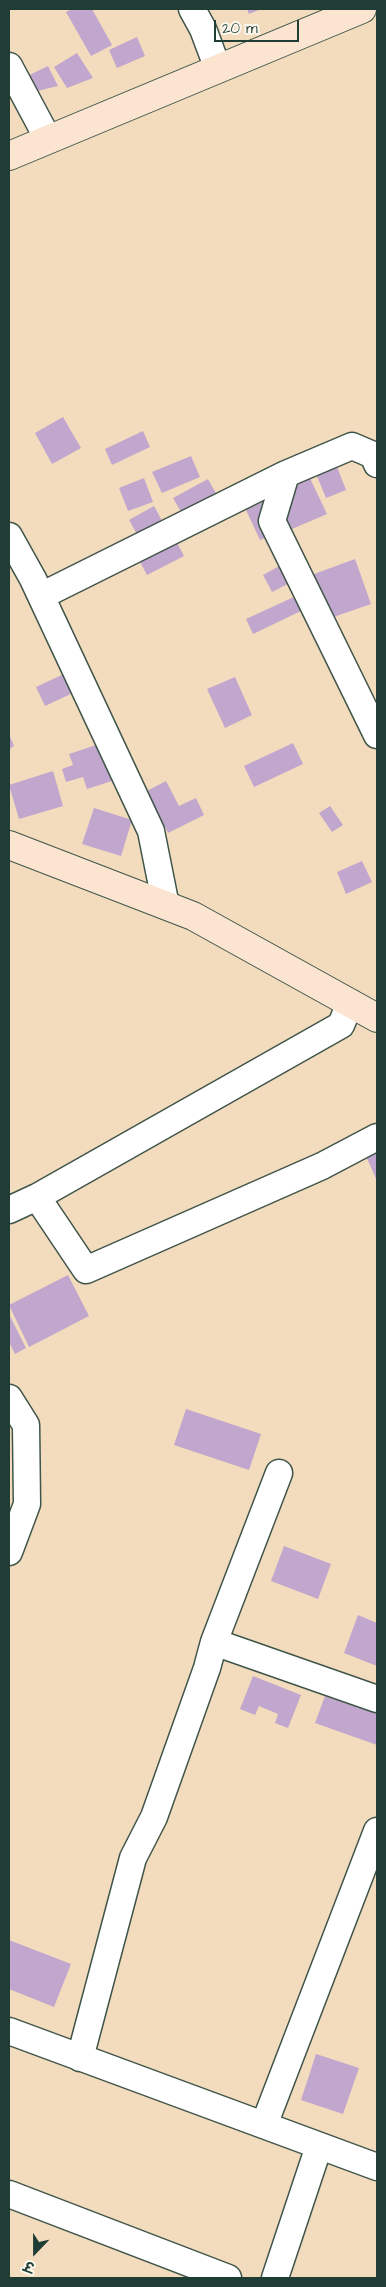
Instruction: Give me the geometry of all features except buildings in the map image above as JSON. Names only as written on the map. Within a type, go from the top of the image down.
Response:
[{"type":"street","points":[[192,9],[203,29],[218,68]]},
{"type":"street","points":[[9,156],[362,9]]},
{"type":"street","points":[[9,66],[48,139]]},
{"type":"street","points":[[41,596],[286,474],[352,446],[377,438]]},
{"type":"street","points":[[352,446],[373,455],[377,464]]},
{"type":"street","points":[[286,474],[272,521],[377,735]]},
{"type":"street","points":[[9,536],[41,596],[151,831],[166,906]]},
{"type":"street","points":[[9,845],[194,916],[377,1018]]},
{"type":"street","points":[[9,1210],[37,1197],[341,1025],[350,1003]]},
{"type":"street","points":[[37,1197],[86,1270],[322,1166],[377,1137]]},
{"type":"street","points":[[9,1398],[26,1425],[27,1504],[9,1552]]},
{"type":"street","points":[[80,2058],[133,1858],[154,1817],[208,1668],[214,1642],[279,1473]]},
{"type":"street","points":[[214,1642],[377,1699]]},
{"type":"street","points":[[264,2126],[377,1836]]},
{"type":"street","points":[[9,2032],[377,2167]]},
{"type":"street","points":[[275,2278],[319,2146]]},
{"type":"street","points":[[9,2194],[228,2278]]}]
